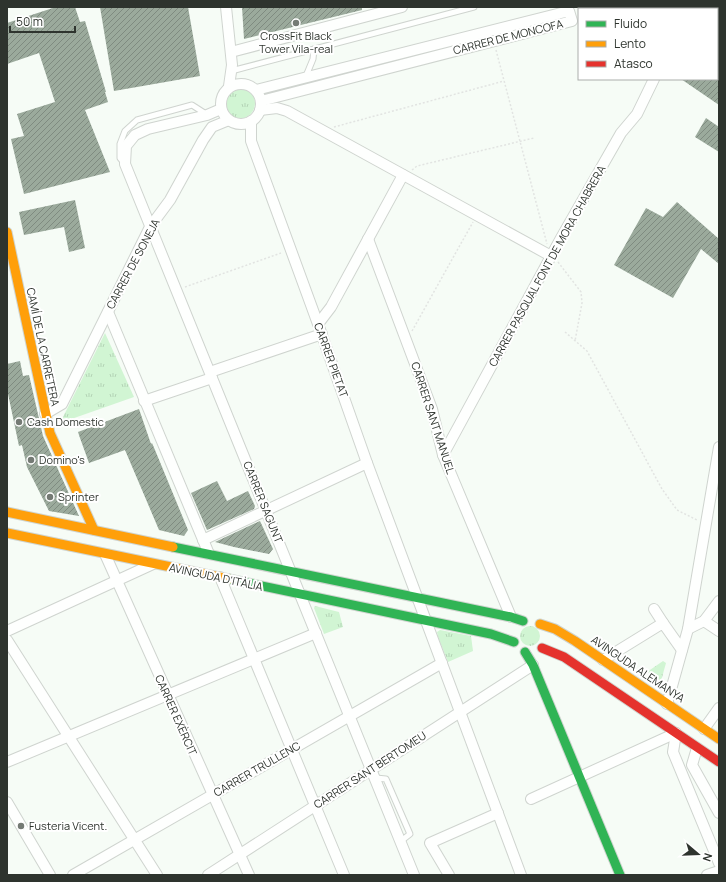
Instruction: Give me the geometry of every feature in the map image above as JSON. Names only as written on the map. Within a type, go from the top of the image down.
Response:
[{"type":"main road","name":"CAMÍ DE LA CARRETERA","points":[[7,233],[11,270],[50,433],[94,530]]},
{"type":"main road","name":"AVINGUDA D'ITÀLIA","points":[[7,512],[511,617],[518,627]]},
{"type":"main road","name":"AVINGUDA D'ITÀLIA","points":[[7,533],[426,620],[491,634],[514,642]]},
{"type":"main road","points":[[532,620],[540,624],[544,628],[546,638],[542,648],[534,653],[520,650],[514,642],[518,627],[532,620]]},
{"type":"main road","name":"AVINGUDA ALEMANYA","points":[[540,624],[555,628],[719,739]]},
{"type":"main road","points":[[542,648],[564,657],[719,762]]},
{"type":"main road","points":[[525,652],[533,664],[620,875]]},
{"type":"street","points":[[226,7],[233,67],[229,86]]},
{"type":"street","points":[[231,52],[402,7]]},
{"type":"street","name":"CARRER DE MONCOFA","points":[[256,90],[568,9],[572,21],[494,41],[260,106]]},
{"type":"street","points":[[233,67],[243,83]]},
{"type":"street","name":"CARRER PASQUAL FONT DE MORA CHABRERA","points":[[443,455],[551,256],[621,132],[637,114],[654,80]]},
{"type":"street","points":[[243,83],[250,85],[256,90],[260,106],[256,117],[251,121],[240,124],[228,120],[224,115],[221,109],[221,96],[229,86],[243,83]]},
{"type":"street","points":[[260,106],[287,111],[551,256]]},
{"type":"street","name":"CARRER SAGUNT","points":[[221,109],[207,115],[148,129],[135,135],[126,146],[125,164],[414,875]]},
{"type":"street","name":"CARRER DE SONEJA","points":[[45,414],[62,404],[150,227],[170,200],[203,140],[212,127],[228,120]]},
{"type":"street","name":"CARRER PIETAT","points":[[251,121],[251,141],[322,334],[367,463],[418,598]]},
{"type":"street","points":[[318,324],[331,307],[403,175]]},
{"type":"street","name":"CARRER SANT MANUEL","points":[[368,239],[432,409],[443,455],[511,617]]},
{"type":"street","points":[[108,312],[144,401],[210,554]]},
{"type":"street","points":[[144,401],[322,334]]},
{"type":"street","points":[[667,704],[688,629],[719,447]]},
{"type":"street","points":[[203,540],[367,463]]},
{"type":"street","points":[[709,508],[719,511]]},
{"type":"street","name":"CARRER EXÈRCIT","points":[[105,554],[249,875]]},
{"type":"street","points":[[7,631],[153,564]]},
{"type":"street","points":[[220,577],[344,875]]},
{"type":"street","points":[[418,598],[521,875]]},
{"type":"street","points":[[688,629],[704,620],[719,601]]},
{"type":"street","points":[[654,609],[682,650]]},
{"type":"street","points":[[704,620],[719,631]]},
{"type":"street","points":[[604,660],[663,623]]},
{"type":"street","points":[[7,762],[316,633]]},
{"type":"street","points":[[7,640],[158,875]]},
{"type":"street","name":"CARRER TRULLENC","points":[[72,875],[442,663]]},
{"type":"street","name":"CARRER SANT BERTOMEU","points":[[208,875],[315,806],[374,774],[460,711],[533,664]]},
{"type":"street","points":[[704,729],[719,708]]},
{"type":"street","points":[[676,734],[673,752],[719,863]]},
{"type":"street","points":[[531,799],[676,734]]},
{"type":"street","points":[[682,772],[692,766],[698,748]]},
{"type":"street","points":[[692,766],[719,813]]},
{"type":"street","points":[[7,802],[50,875]]},
{"type":"street","points":[[449,875],[430,844],[498,813]]},
{"type":"street","points":[[707,875],[719,871]]},
{"type":"lane","points":[[233,67],[314,49],[474,7]]},
{"type":"lane","points":[[306,78],[313,59],[314,49]]},
{"type":"path","points":[[494,41],[551,256],[559,263],[581,292],[582,303],[575,340]]},
{"type":"path","points":[[321,130],[504,81]]},
{"type":"path","points":[[403,175],[417,166],[534,138]]},
{"type":"path","points":[[407,341],[476,216]]},
{"type":"path","points":[[176,291],[291,249]]},
{"type":"path","points":[[564,332],[587,351],[662,489],[677,510],[706,525]]},
{"type":"green space","points":[[236,87],[242,87],[252,94],[255,103],[254,109],[248,116],[242,119],[236,119],[226,112],[223,106],[223,100],[230,90]]},
{"type":"green space","points":[[105,333],[134,397],[60,423]]},
{"type":"green space","points":[[315,606],[339,612],[343,627],[324,634],[314,608]]},
{"type":"green space","points":[[530,626],[537,629],[540,636],[537,643],[530,646],[523,643],[520,636],[523,629]]},
{"type":"green space","points":[[440,630],[471,636],[473,651],[448,662],[438,637],[437,632]]},
{"type":"green space","points":[[663,661],[666,663],[661,681],[647,672]]},
{"type":"building","points":[[56,7],[75,7],[80,22],[85,21],[108,102],[85,110],[110,172],[24,194],[11,139],[24,136],[17,114],[55,102],[39,53],[7,64],[7,23]]},
{"type":"building","points":[[100,7],[188,7],[200,76],[114,91]]},
{"type":"building","points":[[242,7],[362,7],[362,10],[244,39]]},
{"type":"building","points":[[719,79],[719,105],[682,80]]},
{"type":"building","points":[[706,118],[719,127],[719,152],[695,137]]},
{"type":"building","points":[[75,200],[85,248],[69,252],[64,227],[24,235],[19,212]]},
{"type":"building","points":[[677,202],[719,239],[719,264],[701,249],[673,298],[614,265],[646,208],[663,217]]},
{"type":"building","points":[[20,361],[23,376],[29,375],[43,436],[79,516],[49,511],[27,467],[22,445],[19,446],[7,389],[7,364]]},
{"type":"building","points":[[139,409],[151,444],[152,443],[188,530],[184,536],[159,530],[125,450],[89,463],[80,438],[78,432]]},
{"type":"building","points":[[217,481],[227,501],[248,491],[255,506],[254,509],[207,530],[191,493]]},
{"type":"building","points":[[260,521],[273,549],[269,554],[215,542]]},
{"type":"traffic: fast","points":[[173,547],[511,617],[523,621]]},
{"type":"traffic: fast","points":[[229,579],[491,634],[514,642]]},
{"type":"traffic: fast","points":[[525,652],[533,665],[620,875]]},
{"type":"traffic: slow","points":[[7,232],[50,433],[94,530]]},
{"type":"traffic: slow","points":[[7,512],[173,547]]},
{"type":"traffic: slow","points":[[7,533],[229,579]]},
{"type":"traffic: slow","points":[[540,624],[555,629],[575,641],[719,739]]},
{"type":"traffic: jam","points":[[542,648],[564,657],[719,762]]},
{"type":"place","name":"CrossFit Black Tower Vila-real","points":[[296,23]]},
{"type":"place","name":"Cash Domestic","points":[[19,422]]},
{"type":"place","name":"Domino's","points":[[31,460]]},
{"type":"place","name":"Sprinter","points":[[50,497]]},
{"type":"place","name":"Fusteria Vicent.","points":[[21,826]]}]
